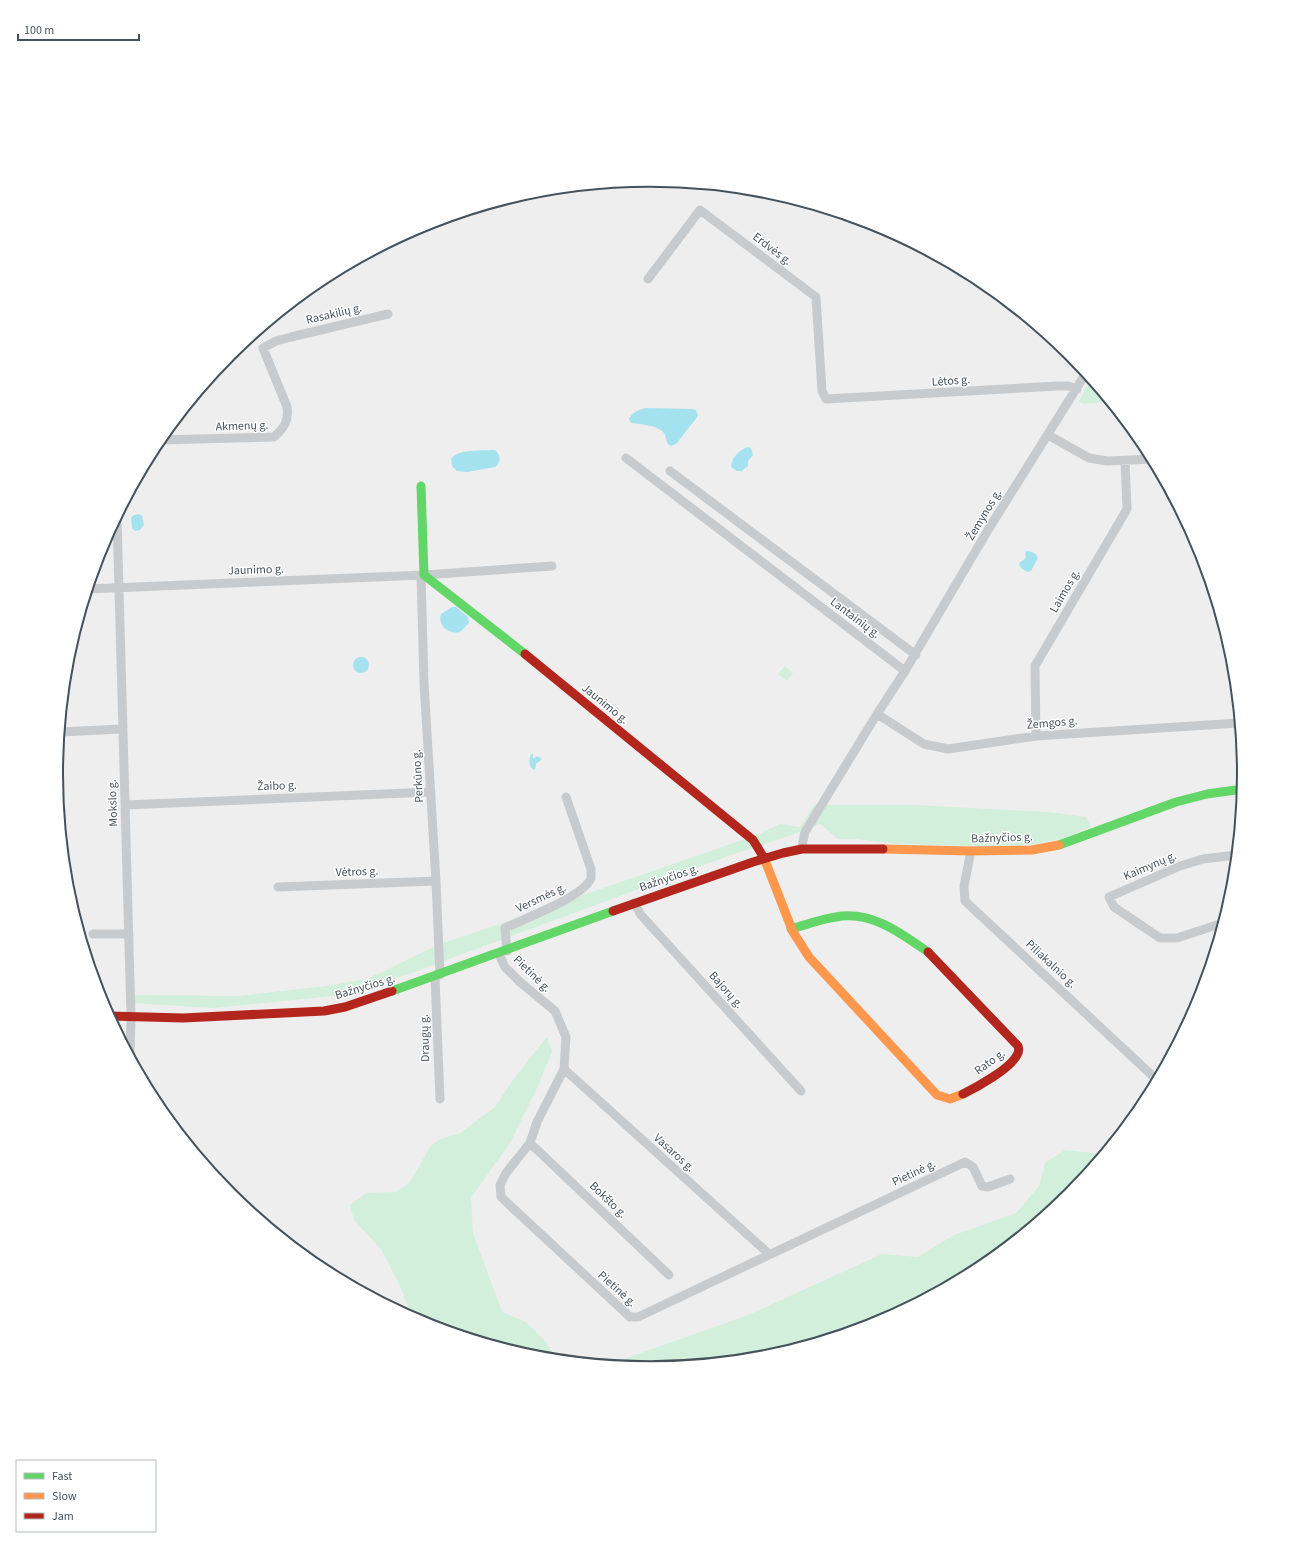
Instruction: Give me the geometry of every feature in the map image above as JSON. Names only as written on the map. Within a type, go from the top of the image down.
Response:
[{"type":"street","name":"Erdvės g.","points":[[648,279],[700,210],[816,297],[822,391],[826,400]]},
{"type":"street","name":"Rasakilių g.","points":[[263,348],[276,341],[388,314]]},
{"type":"street","name":"Akmenų g.","points":[[168,440],[274,437],[281,431],[286,423],[288,414],[287,408],[263,348]]},
{"type":"street","name":"Žemynos g.","points":[[905,672],[988,530],[1083,378]]},
{"type":"street","name":"Lėtos g.","points":[[826,400],[1058,386],[1077,389]]},
{"type":"street","points":[[1048,435],[1089,458],[1125,461],[1145,460]]},
{"type":"street","name":"Lantainių g.","points":[[626,458],[905,672]]},
{"type":"street","name":"Laimos g.","points":[[1036,736],[1035,666],[1127,509],[1125,461]]},
{"type":"street","points":[[670,471],[916,655]]},
{"type":"street","name":"Perkūno g.","points":[[421,486],[424,683],[436,881],[437,976]]},
{"type":"street","points":[[117,529],[119,588]]},
{"type":"street","name":"Jaunimo g.","points":[[93,589],[423,575],[552,566]]},
{"type":"street","name":"Jaunimo g.","points":[[423,575],[534,661],[745,833],[759,848],[764,858]]},
{"type":"street","name":"Mokslo g.","points":[[119,588],[129,934],[130,1045]]},
{"type":"street","points":[[802,849],[802,841],[805,832],[877,714],[905,672]]},
{"type":"street","name":"Žemgos g.","points":[[877,714],[924,744],[948,749],[1036,736],[1235,722]]},
{"type":"street","points":[[64,732],[122,729]]},
{"type":"street","name":"Bažnyčios g.","points":[[116,1016],[183,1018],[324,1011],[365,1001],[437,976],[634,903],[764,858],[802,849],[844,848],[1016,851],[1048,847],[1062,844],[1176,802],[1207,794],[1237,789]]},
{"type":"street","name":"Žaibo g.","points":[[125,805],[431,792]]},
{"type":"street","name":"Versmės g.","points":[[503,952],[505,928],[573,896],[584,888],[590,879],[592,869],[566,797]]},
{"type":"street","name":"Piliakalnio g.","points":[[971,851],[964,886],[965,901],[1153,1076]]},
{"type":"street","name":"Kaimynų g.","points":[[1217,925],[1177,938],[1160,938],[1114,907],[1110,896],[1180,866],[1203,859],[1231,856]]},
{"type":"street","name":"Rato g.","points":[[764,858],[791,929],[799,944],[809,957],[938,1095],[943,1098],[958,1096],[990,1079],[1017,1057],[1019,1051],[1018,1046],[929,953],[902,934],[882,923],[856,916],[824,919],[791,929]]},
{"type":"street","name":"Vėtros g.","points":[[278,887],[436,881]]},
{"type":"street","name":"Bajorų g.","points":[[634,903],[641,915],[802,1091]]},
{"type":"street","points":[[93,934],[129,934]]},
{"type":"street","name":"Pietinė g.","points":[[503,952],[505,967],[520,982],[555,1011],[566,1037],[564,1069],[537,1122],[530,1143],[506,1173],[500,1185],[501,1197],[630,1317],[638,1317],[966,1162],[973,1167],[982,1186],[988,1187],[1010,1179]]},
{"type":"street","name":"Draugų g.","points":[[437,976],[440,1099]]},
{"type":"street","name":"Vasaros g.","points":[[564,1069],[769,1254]]},
{"type":"street","name":"Bokšto g.","points":[[530,1143],[669,1275]]},
{"type":"green space","points":[[1088,384],[1104,402],[1083,404],[1079,402]]},
{"type":"green space","points":[[785,666],[793,673],[787,681],[778,674]]},
{"type":"green space","points":[[814,805],[915,805],[1049,812],[1086,817],[1091,827],[1061,839],[1031,845],[971,846],[899,844],[856,839],[838,839],[820,824],[731,855],[403,976],[343,995],[213,1008],[131,1003],[131,995],[240,996],[326,986],[367,979],[438,945],[754,836],[780,824],[800,827]]},
{"type":"green space","points":[[547,1037],[552,1051],[539,1084],[511,1141],[471,1198],[473,1233],[502,1312],[526,1322],[546,1342],[552,1353],[498,1341],[461,1330],[409,1309],[400,1286],[381,1249],[354,1220],[350,1205],[366,1193],[395,1192],[409,1183],[431,1146],[440,1139],[460,1133],[495,1107],[515,1077]]},
{"type":"green space","points":[[1065,1150],[1097,1153],[1065,1189],[1007,1240],[976,1262],[910,1300],[839,1330],[765,1350],[688,1360],[623,1360],[626,1358],[746,1316],[882,1254],[918,1257],[954,1235],[1016,1213],[1039,1186],[1045,1163]]},
{"type":"water","points":[[646,408],[693,409],[696,410],[698,416],[676,444],[671,446],[661,430],[648,425],[631,423],[629,419],[634,413]]},
{"type":"water","points":[[748,447],[751,448],[753,455],[748,461],[748,466],[742,471],[737,471],[731,467],[734,457]]},
{"type":"water","points":[[495,450],[499,457],[499,461],[495,467],[467,472],[457,471],[452,466],[451,459],[463,452]]},
{"type":"water","points":[[139,514],[142,516],[144,525],[140,530],[135,531],[132,528],[131,518],[134,515]]},
{"type":"water","points":[[1026,551],[1034,553],[1038,558],[1031,571],[1027,572],[1021,568],[1019,564],[1026,557]]},
{"type":"water","points":[[452,607],[456,607],[468,617],[469,623],[460,632],[456,633],[448,631],[442,625],[440,618],[441,614]]},
{"type":"water","points":[[361,657],[367,659],[369,665],[367,671],[361,673],[355,671],[353,665],[355,659]]},
{"type":"water","points":[[531,754],[533,754],[533,759],[537,756],[542,759],[536,764],[535,770],[530,765]]},
{"type":"traffic: fast","points":[[421,486],[424,575],[525,654]]},
{"type":"traffic: fast","points":[[1059,845],[1176,802],[1207,794],[1237,790]]},
{"type":"traffic: fast","points":[[392,991],[613,911]]},
{"type":"traffic: fast","points":[[791,929],[835,917],[854,916],[866,918],[888,926],[928,952]]},
{"type":"traffic: slow","points":[[883,849],[971,851],[1032,850],[1059,845]]},
{"type":"traffic: slow","points":[[764,858],[793,932],[809,957],[937,1095],[950,1099],[963,1094]]},
{"type":"traffic: jam","points":[[525,654],[753,840],[764,858]]},
{"type":"traffic: jam","points":[[613,911],[783,853],[802,849],[883,849]]},
{"type":"traffic: jam","points":[[928,952],[1018,1046],[1019,1050],[1018,1054],[1001,1072],[963,1094]]},
{"type":"traffic: jam","points":[[116,1016],[183,1018],[324,1011],[345,1007],[392,991]]}]
